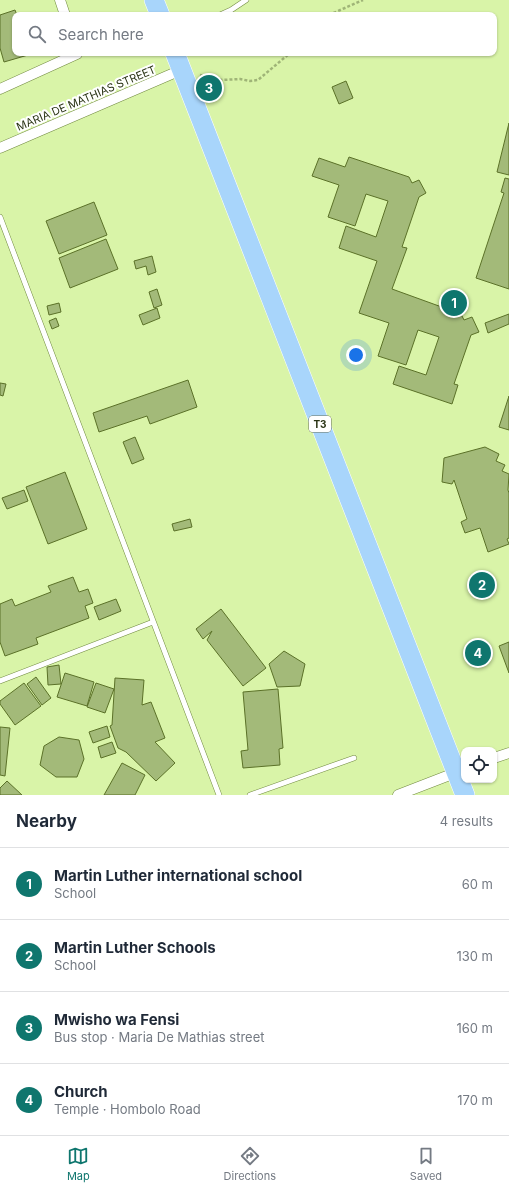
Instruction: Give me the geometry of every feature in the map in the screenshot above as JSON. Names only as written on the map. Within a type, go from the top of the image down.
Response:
[{"type":"highway","points":[[154,0],[159,12]]},
{"type":"highway","name":"T3","points":[[178,62],[460,771],[465,795]]},
{"type":"street","points":[[60,0],[63,12]]},
{"type":"street","points":[[0,89],[74,56]]},
{"type":"street","name":"MARIA DE MATHIAS STREET","points":[[0,148],[178,62]]},
{"type":"street","points":[[497,757],[509,752]]},
{"type":"street","points":[[398,795],[460,771]]},
{"type":"lane","points":[[227,12],[246,0]]},
{"type":"lane","points":[[0,217],[219,795]]},
{"type":"lane","points":[[0,681],[153,622]]},
{"type":"lane","points":[[250,795],[354,758]]},
{"type":"path","points":[[336,12],[363,0]]},
{"type":"path","points":[[178,62],[222,80],[240,78],[254,81],[258,80],[286,56]]},
{"type":"building","points":[[15,10],[16,12],[12,12],[12,56],[25,56],[4,62],[0,48],[0,15]]},
{"type":"building","points":[[346,81],[353,98],[339,104],[332,87]]},
{"type":"building","points":[[509,123],[509,175],[497,172]]},
{"type":"building","points":[[349,157],[409,177],[412,183],[419,180],[426,193],[419,197],[402,247],[407,248],[392,289],[461,314],[464,320],[472,317],[479,332],[471,335],[454,384],[458,385],[452,404],[393,384],[399,366],[426,375],[439,337],[418,330],[406,365],[378,356],[389,323],[359,313],[377,261],[339,248],[346,226],[376,237],[388,201],[366,194],[355,226],[328,217],[339,185],[312,176],[319,158],[345,167]]},
{"type":"building","points":[[505,178],[509,179],[509,289],[476,278],[504,193],[501,192]]},
{"type":"building","points":[[94,202],[107,235],[59,254],[46,221]]},
{"type":"building","points":[[106,239],[118,269],[70,288],[59,258]]},
{"type":"building","points":[[152,256],[156,272],[148,275],[146,266],[136,269],[134,261]]},
{"type":"building","points":[[157,289],[162,305],[154,308],[149,292]]},
{"type":"building","points":[[59,303],[61,312],[49,315],[47,306]]},
{"type":"building","points":[[157,308],[160,318],[143,325],[139,315]]},
{"type":"building","points":[[509,314],[509,324],[488,333],[485,323]]},
{"type":"building","points":[[56,318],[59,326],[52,329],[49,321]]},
{"type":"building","points":[[188,380],[197,407],[150,424],[147,416],[99,432],[93,413]]},
{"type":"building","points":[[0,383],[6,384],[3,396],[0,395]]},
{"type":"building","points":[[509,396],[509,430],[499,427]]},
{"type":"building","points":[[135,437],[144,459],[132,464],[123,442]]},
{"type":"building","points":[[485,447],[499,454],[496,461],[505,465],[502,471],[509,474],[509,538],[507,539],[509,544],[488,552],[480,528],[465,533],[461,522],[467,519],[454,480],[452,484],[442,482],[444,458]]},
{"type":"building","points":[[65,472],[87,529],[48,544],[26,487]]},
{"type":"building","points":[[24,490],[28,501],[7,509],[2,498]]},
{"type":"building","points":[[190,519],[192,527],[174,531],[172,524]]},
{"type":"building","points":[[73,577],[79,592],[88,589],[93,603],[85,606],[89,618],[36,638],[38,644],[5,656],[0,642],[0,604],[12,599],[15,606],[51,592],[48,586]]},
{"type":"building","points":[[116,599],[121,611],[99,620],[94,607]]},
{"type":"building","points":[[221,609],[266,668],[243,686],[207,640],[212,631],[203,639],[196,629]]},
{"type":"building","points":[[509,642],[509,673],[499,646]]},
{"type":"building","points":[[284,651],[305,664],[300,686],[277,687],[269,664]]},
{"type":"building","points":[[59,665],[61,684],[48,685],[47,667]]},
{"type":"building","points":[[65,673],[94,682],[87,706],[57,697]]},
{"type":"building","points":[[36,677],[51,698],[42,705],[27,684]]},
{"type":"building","points":[[115,678],[144,680],[142,705],[151,702],[165,738],[155,742],[175,763],[156,781],[126,752],[118,748],[110,726],[112,725]]},
{"type":"building","points":[[24,683],[41,706],[15,725],[0,704],[0,701]]},
{"type":"building","points":[[96,683],[114,689],[105,713],[87,707]]},
{"type":"building","points":[[278,689],[283,748],[279,749],[280,765],[243,768],[241,751],[248,750],[243,692]]},
{"type":"building","points":[[107,726],[110,737],[93,743],[89,732]]},
{"type":"building","points":[[0,727],[10,728],[5,776],[0,775]]},
{"type":"building","points":[[59,737],[79,740],[84,759],[77,777],[56,777],[40,765],[44,746]]},
{"type":"building","points":[[112,742],[116,753],[101,758],[98,747]]},
{"type":"building","points":[[122,763],[145,775],[135,795],[104,795]]},
{"type":"building","points":[[7,781],[22,795],[0,795],[0,788]]},
{"type":"place","name":"Mwisho wa Fensi","points":[[209,88]]},
{"type":"place","name":"Martin Luther international school","points":[[454,303]]},
{"type":"place","name":"Martin Luther Schools","points":[[482,585]]},
{"type":"place","name":"Church","points":[[478,653]]}]
